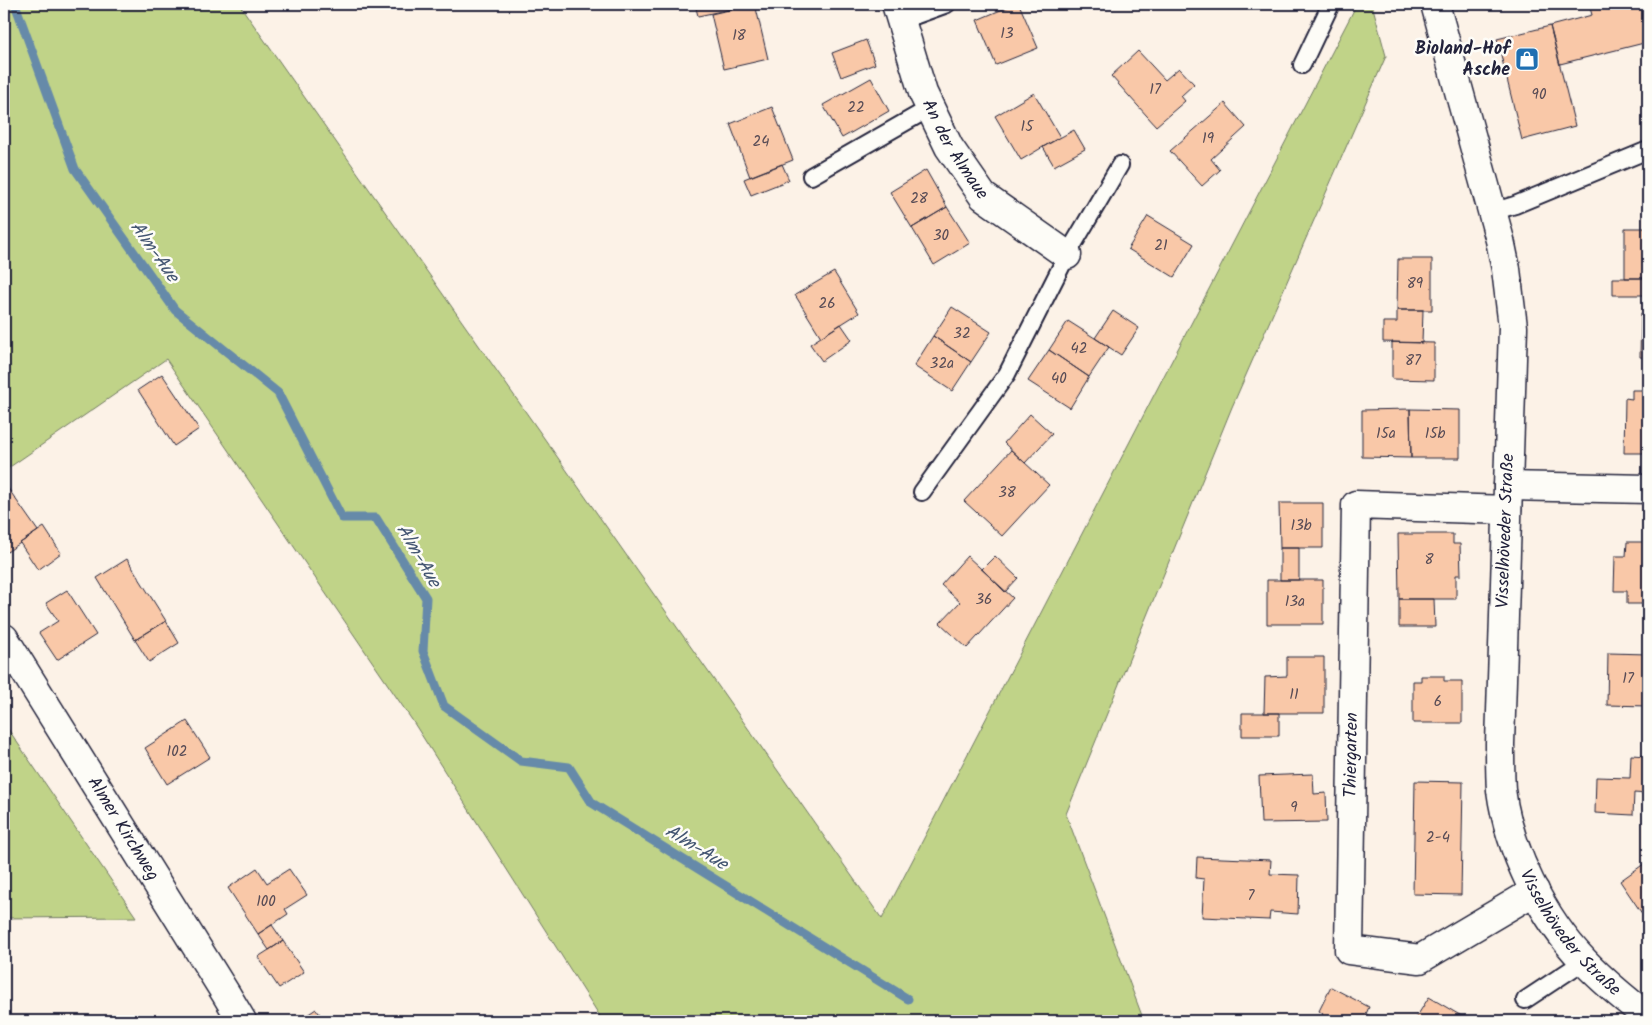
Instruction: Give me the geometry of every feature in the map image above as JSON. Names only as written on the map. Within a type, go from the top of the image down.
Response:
[{"type":"street","name":"Visselhöveder Straße","points":[[1435,4],[1506,269],[1512,327],[1500,744],[1502,789],[1509,829],[1535,891],[1556,926],[1584,961],[1620,996],[1648,1016]]},
{"type":"street","name":"An der Almaue","points":[[898,12],[923,93],[949,147],[983,196],[1067,255]]},
{"type":"street","points":[[1507,498],[1648,489]]},
{"type":"street","name":"Thiergarten","points":[[1507,498],[1356,505],[1349,950],[1420,959],[1535,891]]},
{"type":"street","name":"Almer Kirchweg","points":[[4,638],[242,1021]]},
{"type":"lane","points":[[898,12],[947,4]]},
{"type":"lane","points":[[1302,65],[1331,4]]},
{"type":"lane","points":[[811,176],[930,108]]},
{"type":"lane","points":[[1492,212],[1515,205],[1648,150]]},
{"type":"lane","points":[[922,492],[1007,374],[1067,255],[1120,165]]},
{"type":"lane","points":[[1525,1000],[1584,961]]},
{"type":"green space","points":[[4,4],[239,4],[882,919],[1357,4],[1372,4],[1386,56],[1232,407],[1066,814],[1144,1021],[603,1021],[412,720],[166,359],[4,471]]},
{"type":"green space","points":[[4,723],[136,917],[4,918]]},
{"type":"building","points":[[695,4],[739,4],[740,7],[698,16]]},
{"type":"building","points":[[755,4],[768,59],[724,69],[711,14]]},
{"type":"building","points":[[1019,4],[1038,48],[996,65],[977,20]]},
{"type":"building","points":[[1589,4],[1648,4],[1648,42],[1560,64],[1550,26],[1592,15]]},
{"type":"building","points":[[1550,26],[1575,126],[1522,140],[1497,39]]},
{"type":"building","points":[[866,40],[875,64],[841,77],[832,53]]},
{"type":"building","points":[[1138,51],[1165,80],[1179,68],[1194,84],[1181,96],[1185,101],[1156,126],[1111,76]]},
{"type":"building","points":[[871,78],[889,111],[842,138],[823,105]]},
{"type":"building","points":[[1034,93],[1060,137],[1021,160],[995,116]]},
{"type":"building","points":[[1225,103],[1246,127],[1211,159],[1220,170],[1202,186],[1170,151]]},
{"type":"building","points":[[772,107],[793,160],[750,177],[730,124]]},
{"type":"building","points":[[1074,130],[1085,149],[1054,166],[1043,147]]},
{"type":"building","points":[[782,164],[789,180],[751,195],[744,179]]},
{"type":"building","points":[[926,170],[947,207],[912,228],[890,192]]},
{"type":"building","points":[[947,207],[970,243],[934,265],[912,228]]},
{"type":"building","points":[[1148,216],[1194,244],[1174,277],[1128,249]]},
{"type":"building","points":[[1625,228],[1648,228],[1648,278],[1625,278]]},
{"type":"building","points":[[1398,259],[1432,259],[1432,310],[1397,310]]},
{"type":"building","points":[[834,272],[859,313],[821,337],[795,295]]},
{"type":"building","points":[[1613,278],[1648,278],[1648,295],[1613,295]]},
{"type":"building","points":[[952,307],[991,332],[971,362],[933,336]]},
{"type":"building","points":[[1397,310],[1423,310],[1422,343],[1383,342],[1383,322],[1397,322]]},
{"type":"building","points":[[1113,311],[1139,328],[1121,355],[1095,338]]},
{"type":"building","points":[[1641,313],[1648,313],[1648,358],[1640,357]]},
{"type":"building","points":[[1068,321],[1109,347],[1089,377],[1049,350]]},
{"type":"building","points":[[841,324],[852,340],[822,361],[810,344]]},
{"type":"building","points":[[933,336],[971,362],[952,391],[914,366]]},
{"type":"building","points":[[1392,342],[1434,343],[1434,380],[1392,379]]},
{"type":"building","points":[[1049,350],[1089,377],[1070,408],[1028,381]]},
{"type":"building","points":[[162,374],[199,429],[174,446],[138,390]]},
{"type":"building","points":[[1632,390],[1648,390],[1648,453],[1624,453],[1625,398],[1632,399]]},
{"type":"building","points":[[1410,409],[1411,458],[1362,457],[1362,410]]},
{"type":"building","points":[[1410,409],[1460,410],[1460,458],[1411,458]]},
{"type":"building","points":[[1030,414],[1052,434],[1025,463],[1004,443]]},
{"type":"building","points":[[1011,450],[1049,485],[1002,536],[964,501]]},
{"type":"building","points":[[5,484],[38,531],[7,552],[4,548]]},
{"type":"building","points":[[1279,503],[1323,503],[1323,548],[1280,548]]},
{"type":"building","points":[[44,527],[61,553],[38,570],[20,543]]},
{"type":"building","points":[[1398,534],[1453,534],[1453,544],[1460,544],[1461,575],[1456,575],[1456,599],[1399,599]]},
{"type":"building","points":[[1627,542],[1648,542],[1648,604],[1627,604],[1627,591],[1614,591],[1615,556],[1626,556]]},
{"type":"building","points":[[1280,548],[1299,548],[1299,580],[1280,580]]},
{"type":"building","points":[[967,556],[1013,598],[967,648],[940,623],[960,602],[941,585]]},
{"type":"building","points":[[995,556],[1018,578],[1005,592],[982,569]]},
{"type":"building","points":[[127,559],[166,621],[135,640],[97,578]]},
{"type":"building","points":[[1267,580],[1323,580],[1323,624],[1267,624]]},
{"type":"building","points":[[67,590],[96,635],[57,660],[39,633],[58,621],[46,603]]},
{"type":"building","points":[[1399,599],[1434,599],[1435,627],[1399,627]]},
{"type":"building","points":[[166,621],[179,643],[149,662],[135,640]]},
{"type":"building","points":[[1608,653],[1648,654],[1648,706],[1607,705]]},
{"type":"building","points":[[1287,657],[1324,657],[1324,713],[1264,713],[1265,677],[1287,676]]},
{"type":"building","points":[[1421,676],[1444,676],[1444,681],[1462,681],[1462,723],[1413,723],[1413,681],[1421,681]]},
{"type":"building","points":[[1242,713],[1279,713],[1279,736],[1242,736]]},
{"type":"building","points":[[187,721],[210,757],[167,784],[145,748]]},
{"type":"building","points":[[1631,755],[1648,756],[1648,794],[1634,793],[1633,815],[1595,813],[1596,777],[1630,778]]},
{"type":"building","points":[[1313,774],[1314,794],[1326,793],[1327,822],[1261,823],[1259,776]]},
{"type":"building","points":[[1415,781],[1463,782],[1461,895],[1413,894]]},
{"type":"building","points":[[1197,857],[1271,860],[1270,874],[1299,875],[1298,914],[1270,912],[1269,920],[1202,917],[1204,879],[1196,878]]},
{"type":"building","points":[[1648,861],[1648,921],[1647,921],[1620,881]]},
{"type":"building","points":[[257,868],[267,883],[289,869],[307,895],[285,909],[288,914],[258,934],[228,888]]},
{"type":"building","points":[[272,925],[283,941],[269,950],[258,934]]},
{"type":"building","points":[[283,941],[304,972],[279,988],[258,957]]},
{"type":"building","points":[[1331,987],[1369,1007],[1366,1014],[1379,1021],[1319,1021],[1323,1014],[1319,1011]]},
{"type":"building","points":[[1429,997],[1470,1021],[1414,1021]]},
{"type":"building","points":[[316,1009],[325,1021],[298,1021]]},
{"type":"waterway","name":"Alm-Aue","points":[[15,4],[75,169],[175,310],[278,393],[342,518],[376,518],[426,598],[423,651],[444,706],[521,761],[569,767],[592,803],[908,999]]},
{"type":"place","name":"Bioland-Hof Asche","points":[[1527,59]]}]
